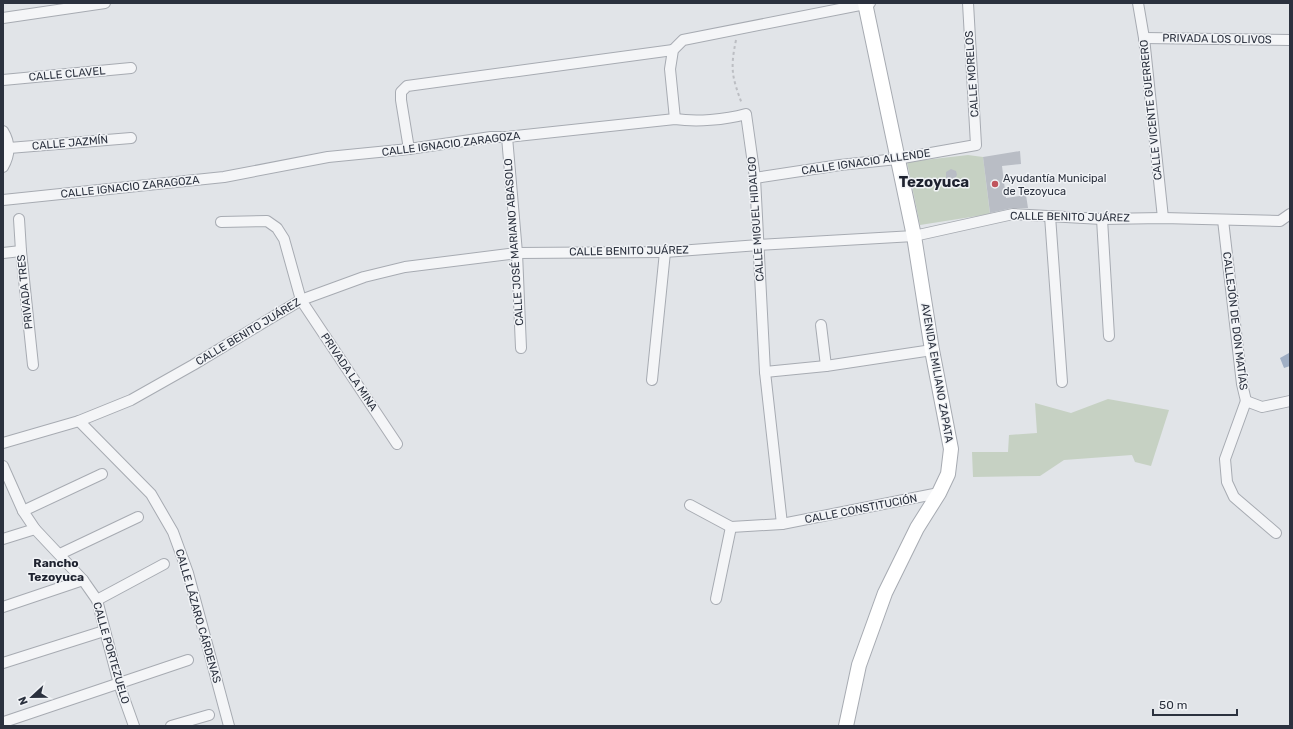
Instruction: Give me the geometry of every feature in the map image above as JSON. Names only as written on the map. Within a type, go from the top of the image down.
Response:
[{"type":"street","points":[[3,18],[105,3]]},
{"type":"street","points":[[746,114],[734,118],[686,121],[675,119],[670,69],[673,50],[683,40],[866,3]]},
{"type":"street","name":"AVENIDA EMILIANO ZAPATA","points":[[846,726],[859,665],[885,593],[917,528],[939,493],[948,474],[951,449],[932,350],[914,236],[866,3]]},
{"type":"street","name":"CALLE MORELOS","points":[[968,3],[976,145]]},
{"type":"street","name":"CALLE VICENTE GUERRERO","points":[[1138,3],[1144,38],[1163,218]]},
{"type":"street","name":"PRIVADA LOS OLIVOS","points":[[1144,38],[1290,40]]},
{"type":"street","points":[[409,149],[401,100],[401,92],[407,86],[673,50]]},
{"type":"street","name":"CALLE CLAVEL","points":[[3,80],[131,68]]},
{"type":"street","name":"CALLE MIGUEL HIDALGO","points":[[746,114],[755,178],[765,372],[782,524]]},
{"type":"street","name":"CALLE IGNACIO ZARAGOZA","points":[[3,200],[224,177],[328,157],[409,149],[491,137],[507,137],[675,119]]},
{"type":"street","points":[[3,131],[7,138],[9,148],[8,158],[3,167]]},
{"type":"street","name":"CALLE JOSÉ MARIANO ABASOLO","points":[[507,137],[517,253],[522,348]]},
{"type":"street","name":"CALLE JAZMÍN","points":[[9,148],[131,138]]},
{"type":"street","name":"CALLE IGNACIO ALLENDE","points":[[755,178],[976,145]]},
{"type":"street","name":"CALLE BENITO JUÁREZ","points":[[3,443],[79,421],[131,400],[193,365],[301,300],[364,277],[405,267],[517,253],[665,252],[914,236],[1013,214],[1102,219],[1163,218],[1280,221],[1290,214]]},
{"type":"street","points":[[1050,216],[1062,382]]},
{"type":"street","name":"PRIVADA TRES","points":[[19,219],[33,365]]},
{"type":"street","points":[[1102,219],[1108,336]]},
{"type":"street","name":"CALLEJÓN DE DON MATÍAS","points":[[1223,220],[1242,384],[1246,402],[1262,407],[1290,401]]},
{"type":"street","name":"PRIVADA LA MINA","points":[[221,222],[267,222],[277,228],[284,239],[301,300],[397,444]]},
{"type":"street","points":[[3,253],[21,251]]},
{"type":"street","points":[[652,380],[665,252]]},
{"type":"street","points":[[821,325],[826,366]]},
{"type":"street","points":[[765,372],[826,366],[932,350]]},
{"type":"street","points":[[1246,402],[1225,459],[1227,482],[1234,497],[1276,533]]},
{"type":"street","name":"CALLE LÁZARO CÁRDENAS","points":[[79,421],[151,494],[173,532],[188,573],[229,726]]},
{"type":"street","name":"CALLE PORTEZUELO","points":[[3,466],[7,484],[35,529],[83,580],[97,600],[119,684],[134,726]]},
{"type":"street","points":[[23,511],[102,474]]},
{"type":"street","name":"CALLE CONSTITUCIÓN","points":[[731,527],[782,524],[939,493]]},
{"type":"street","points":[[690,505],[731,527],[716,599]]},
{"type":"street","points":[[60,554],[138,517]]},
{"type":"street","points":[[3,539],[35,529]]},
{"type":"street","points":[[97,600],[164,564]]},
{"type":"street","points":[[3,607],[83,580]]},
{"type":"street","points":[[3,663],[104,631]]},
{"type":"street","points":[[4,722],[188,660]]},
{"type":"street","points":[[171,726],[209,715]]},
{"type":"path","points":[[738,29],[732,61],[734,81],[746,114]]},
{"type":"green space","points":[[968,155],[983,157],[990,214],[920,225],[907,162]]},
{"type":"green space","points":[[1108,399],[1169,410],[1151,466],[1135,462],[1132,455],[1064,460],[1040,476],[973,477],[972,452],[1008,452],[1009,435],[1037,433],[1035,403],[1071,413]]},
{"type":"water","points":[[1289,353],[1290,366],[1284,368],[1280,358]]},
{"type":"building","points":[[1020,151],[1021,164],[1002,166],[1006,198],[1026,195],[1028,208],[1012,208],[990,213],[983,157]]},
{"type":"building","points":[[951,169],[956,171],[957,175],[954,180],[949,180],[946,178],[946,172]]},
{"type":"place","name":"Ayudantía Municipal de Tezoyuca","points":[[995,184]]},
{"type":"district","name":"Tezoyuca","points":[[934,182]]},
{"type":"district","name":"Rancho Tezoyuca","points":[[56,570]]}]
